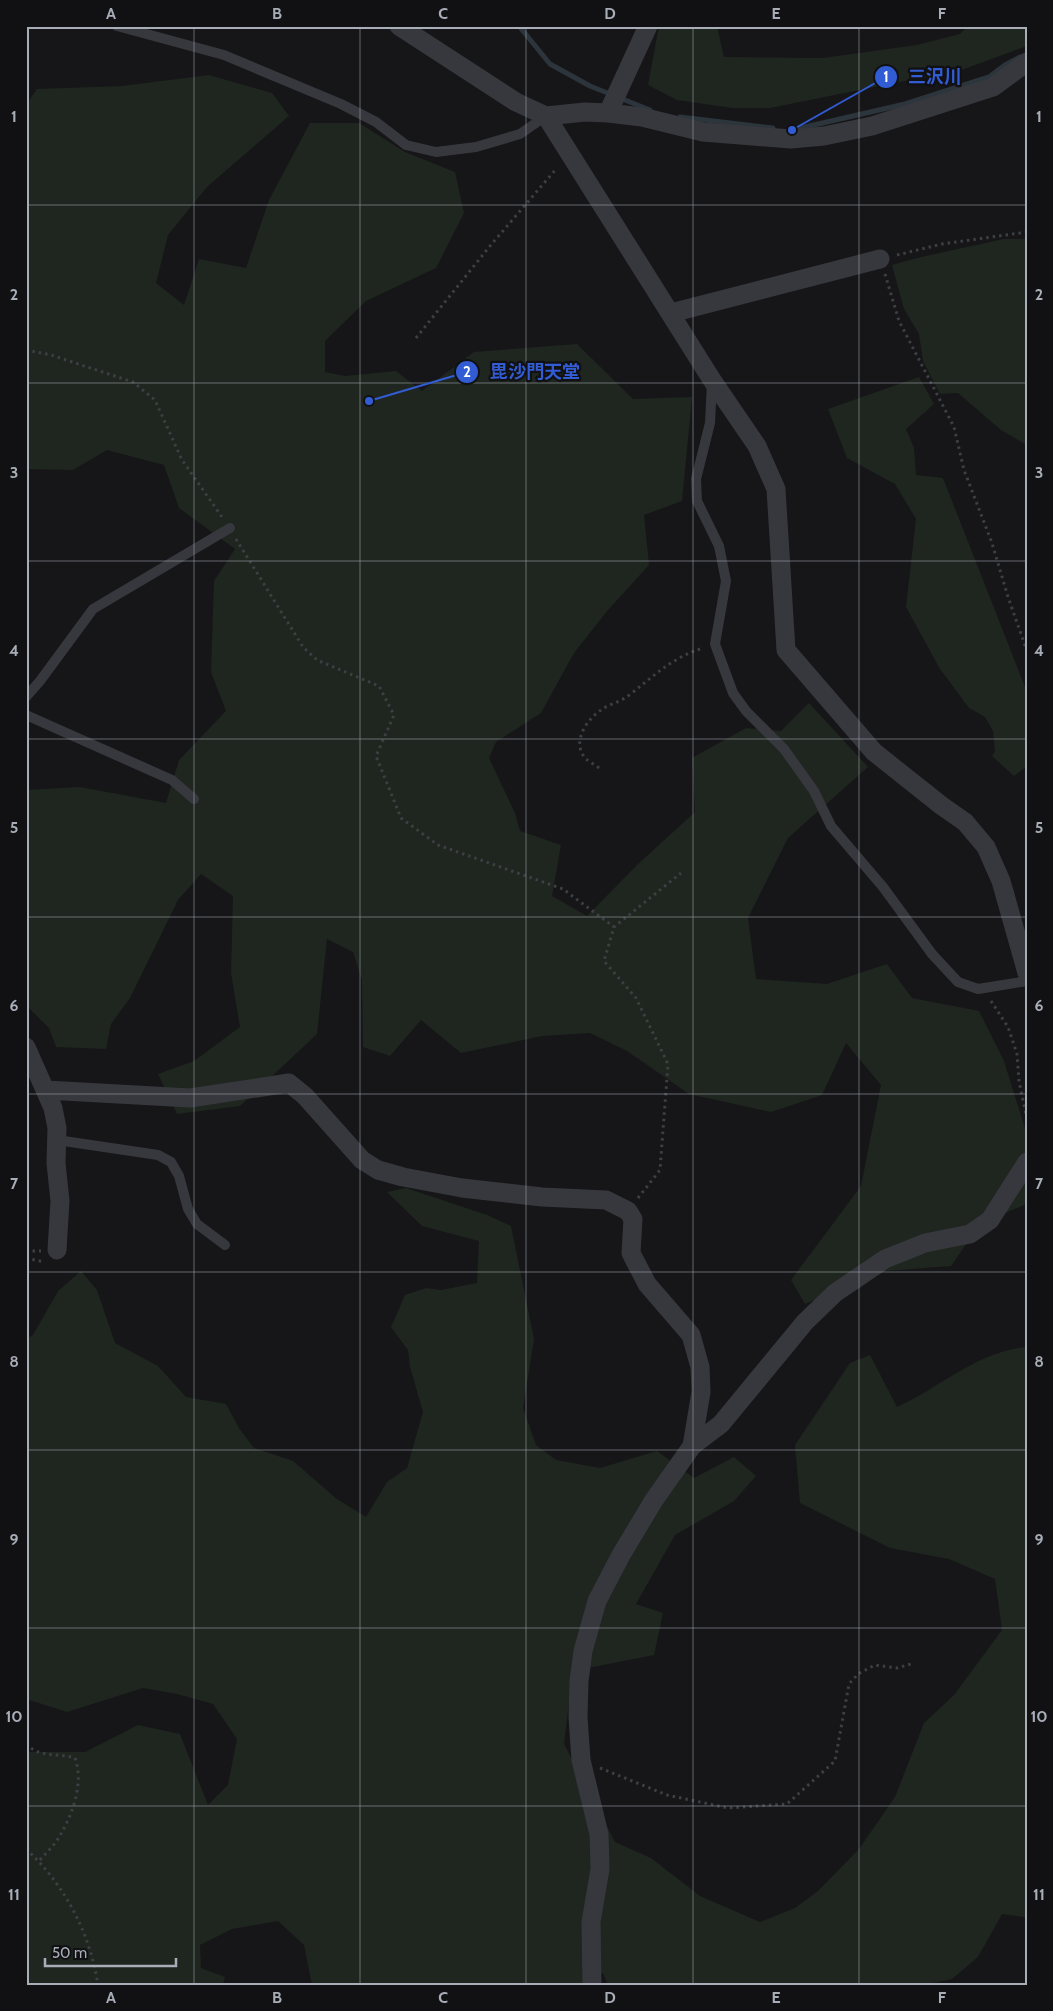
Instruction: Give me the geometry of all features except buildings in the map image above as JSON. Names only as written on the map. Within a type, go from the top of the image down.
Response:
[{"type":"street","points":[[399,26],[516,102],[546,116],[585,112],[642,116],[703,132],[791,139],[824,136],[872,126],[993,87],[1027,62]]},
{"type":"street","points":[[608,113],[648,26]]},
{"type":"street","points":[[546,116],[712,380],[757,446],[776,489],[786,650],[874,752],[965,822],[986,847],[1000,881],[1027,973]]},
{"type":"street","points":[[671,313],[880,259]]},
{"type":"street","points":[[26,1047],[53,1108],[57,1128],[56,1163],[60,1201],[57,1250]]},
{"type":"street","points":[[46,1090],[190,1098],[289,1083],[305,1096],[362,1160],[378,1170],[462,1188],[542,1197],[606,1200],[628,1211],[633,1219],[631,1253],[647,1284],[691,1336],[700,1367],[701,1392],[692,1446]]},
{"type":"street","points":[[592,1985],[592,1922],[600,1869],[599,1834],[581,1760],[578,1717],[579,1681],[584,1651],[597,1601],[621,1555],[649,1508],[692,1446],[721,1424],[805,1322],[835,1293],[885,1259],[925,1243],[970,1234],[990,1220],[1027,1162]]},
{"type":"lane","points":[[117,26],[224,55],[341,104],[376,122],[406,145],[436,152],[476,147],[520,134],[546,116]]},
{"type":"lane","points":[[712,380],[710,423],[696,479],[697,501],[719,546],[726,581],[715,644],[733,692],[746,711],[784,749],[814,791],[831,826],[883,887],[932,954],[958,982],[978,989],[1027,981]]},
{"type":"lane","points":[[26,697],[40,682],[93,609],[230,528]]},
{"type":"lane","points":[[26,715],[172,780],[194,799]]},
{"type":"lane","points":[[57,1140],[158,1155],[171,1162],[179,1176],[188,1210],[197,1224],[225,1245]]},
{"type":"path","points":[[416,338],[490,246],[569,154]]},
{"type":"path","points":[[1027,232],[942,244],[880,259],[899,322],[954,427],[964,470],[992,543],[1027,651]]},
{"type":"path","points":[[26,350],[51,355],[133,382],[155,400],[182,460],[230,528],[303,647],[317,660],[379,686],[394,715],[376,756],[401,818],[438,845],[563,888],[614,927]]},
{"type":"path","points":[[598,768],[585,758],[580,747],[580,736],[588,722],[601,710],[625,699],[673,660],[715,644]]},
{"type":"path","points":[[628,1211],[660,1170],[668,1064],[636,998],[604,961],[614,927],[681,873]]},
{"type":"path","points":[[978,989],[994,1004],[1008,1027],[1017,1054],[1019,1081],[1027,1120]]},
{"type":"path","points":[[581,1760],[666,1795],[728,1808],[787,1804],[835,1761],[849,1684],[858,1674],[875,1665],[897,1668],[911,1664]]},
{"type":"path","points":[[26,1744],[34,1751],[48,1755],[63,1754],[75,1758],[78,1767],[78,1788],[70,1814],[59,1838],[39,1861]]},
{"type":"path","points":[[26,1849],[39,1861],[64,1894],[86,1933],[98,1985]]},
{"type":"shaded area","points":[[659,26],[717,26],[724,57],[823,58],[917,45],[960,34],[968,26],[1027,26],[1027,46],[964,69],[770,108],[732,108],[677,100],[648,85]]},
{"type":"shaded area","points":[[209,75],[272,93],[289,116],[207,187],[168,235],[156,283],[184,305],[199,259],[246,268],[269,200],[310,123],[359,123],[405,152],[455,172],[464,213],[436,268],[366,301],[325,341],[325,372],[345,376],[396,371],[422,391],[474,352],[577,344],[633,399],[692,397],[682,501],[644,515],[649,565],[608,610],[574,653],[541,713],[496,742],[489,758],[515,813],[520,831],[561,845],[552,896],[587,916],[637,865],[695,812],[692,758],[746,728],[781,731],[809,703],[868,767],[788,838],[748,918],[756,979],[827,984],[887,964],[912,998],[979,1011],[1004,1061],[1027,1135],[1027,1202],[980,1224],[951,1266],[886,1271],[805,1304],[791,1280],[861,1186],[881,1085],[846,1043],[822,1095],[771,1112],[689,1094],[627,1051],[590,1033],[542,1036],[461,1053],[421,1020],[390,1056],[363,1047],[362,980],[353,952],[327,939],[317,1034],[240,1106],[177,1114],[158,1074],[194,1061],[240,1027],[231,973],[233,896],[201,874],[178,900],[130,998],[111,1024],[106,1049],[56,1047],[49,1028],[26,1005],[26,790],[80,787],[166,803],[179,760],[226,711],[211,672],[214,581],[235,549],[179,508],[164,465],[107,450],[73,470],[26,469],[26,105],[37,89],[122,86]]},
{"type":"shaded area","points":[[1003,239],[1027,239],[1027,445],[1001,430],[958,393],[940,394],[923,361],[919,334],[904,309],[892,265]]},
{"type":"shaded area","points":[[919,377],[934,404],[906,429],[914,448],[916,475],[943,478],[1027,692],[1027,766],[1014,776],[992,756],[995,751],[993,731],[985,717],[969,708],[940,669],[906,607],[916,519],[895,484],[847,458],[828,409]]},
{"type":"shaded area","points":[[406,1188],[487,1215],[511,1226],[534,1339],[523,1408],[536,1445],[556,1460],[600,1468],[657,1451],[694,1478],[734,1457],[756,1476],[734,1501],[675,1535],[636,1604],[663,1613],[654,1655],[573,1671],[564,1744],[615,1842],[651,1858],[700,1896],[760,1922],[795,1908],[818,1891],[859,1849],[895,1797],[924,1723],[954,1695],[1002,1630],[995,1579],[949,1559],[890,1548],[800,1503],[795,1445],[850,1363],[870,1355],[897,1407],[992,1355],[1027,1347],[1027,1920],[1024,1917],[1002,1914],[978,1957],[952,1979],[923,1985],[608,1985],[603,1973],[584,1974],[583,1985],[312,1985],[304,1945],[278,1921],[232,1929],[200,1945],[201,1968],[225,1977],[223,1985],[26,1985],[26,1752],[85,1752],[138,1725],[180,1734],[208,1805],[228,1785],[237,1739],[213,1704],[177,1694],[143,1688],[67,1712],[26,1699],[26,1339],[33,1335],[58,1291],[81,1271],[97,1290],[115,1343],[158,1366],[186,1397],[226,1404],[239,1428],[254,1448],[293,1461],[337,1499],[366,1517],[387,1482],[407,1468],[423,1412],[410,1367],[408,1350],[391,1327],[405,1295],[426,1288],[441,1290],[477,1283],[479,1241],[422,1226],[387,1192]]},
{"type":"waterway","points":[[519,26],[550,64],[590,86],[650,110]]},
{"type":"waterway","points":[[792,130],[905,104],[989,77],[1020,57]]},
{"type":"waterway","points":[[680,117],[773,128]]},
{"type":"place","name":"三沢川","points":[[792,130]]},
{"type":"place","name":"毘沙門天堂","points":[[369,401]]}]
